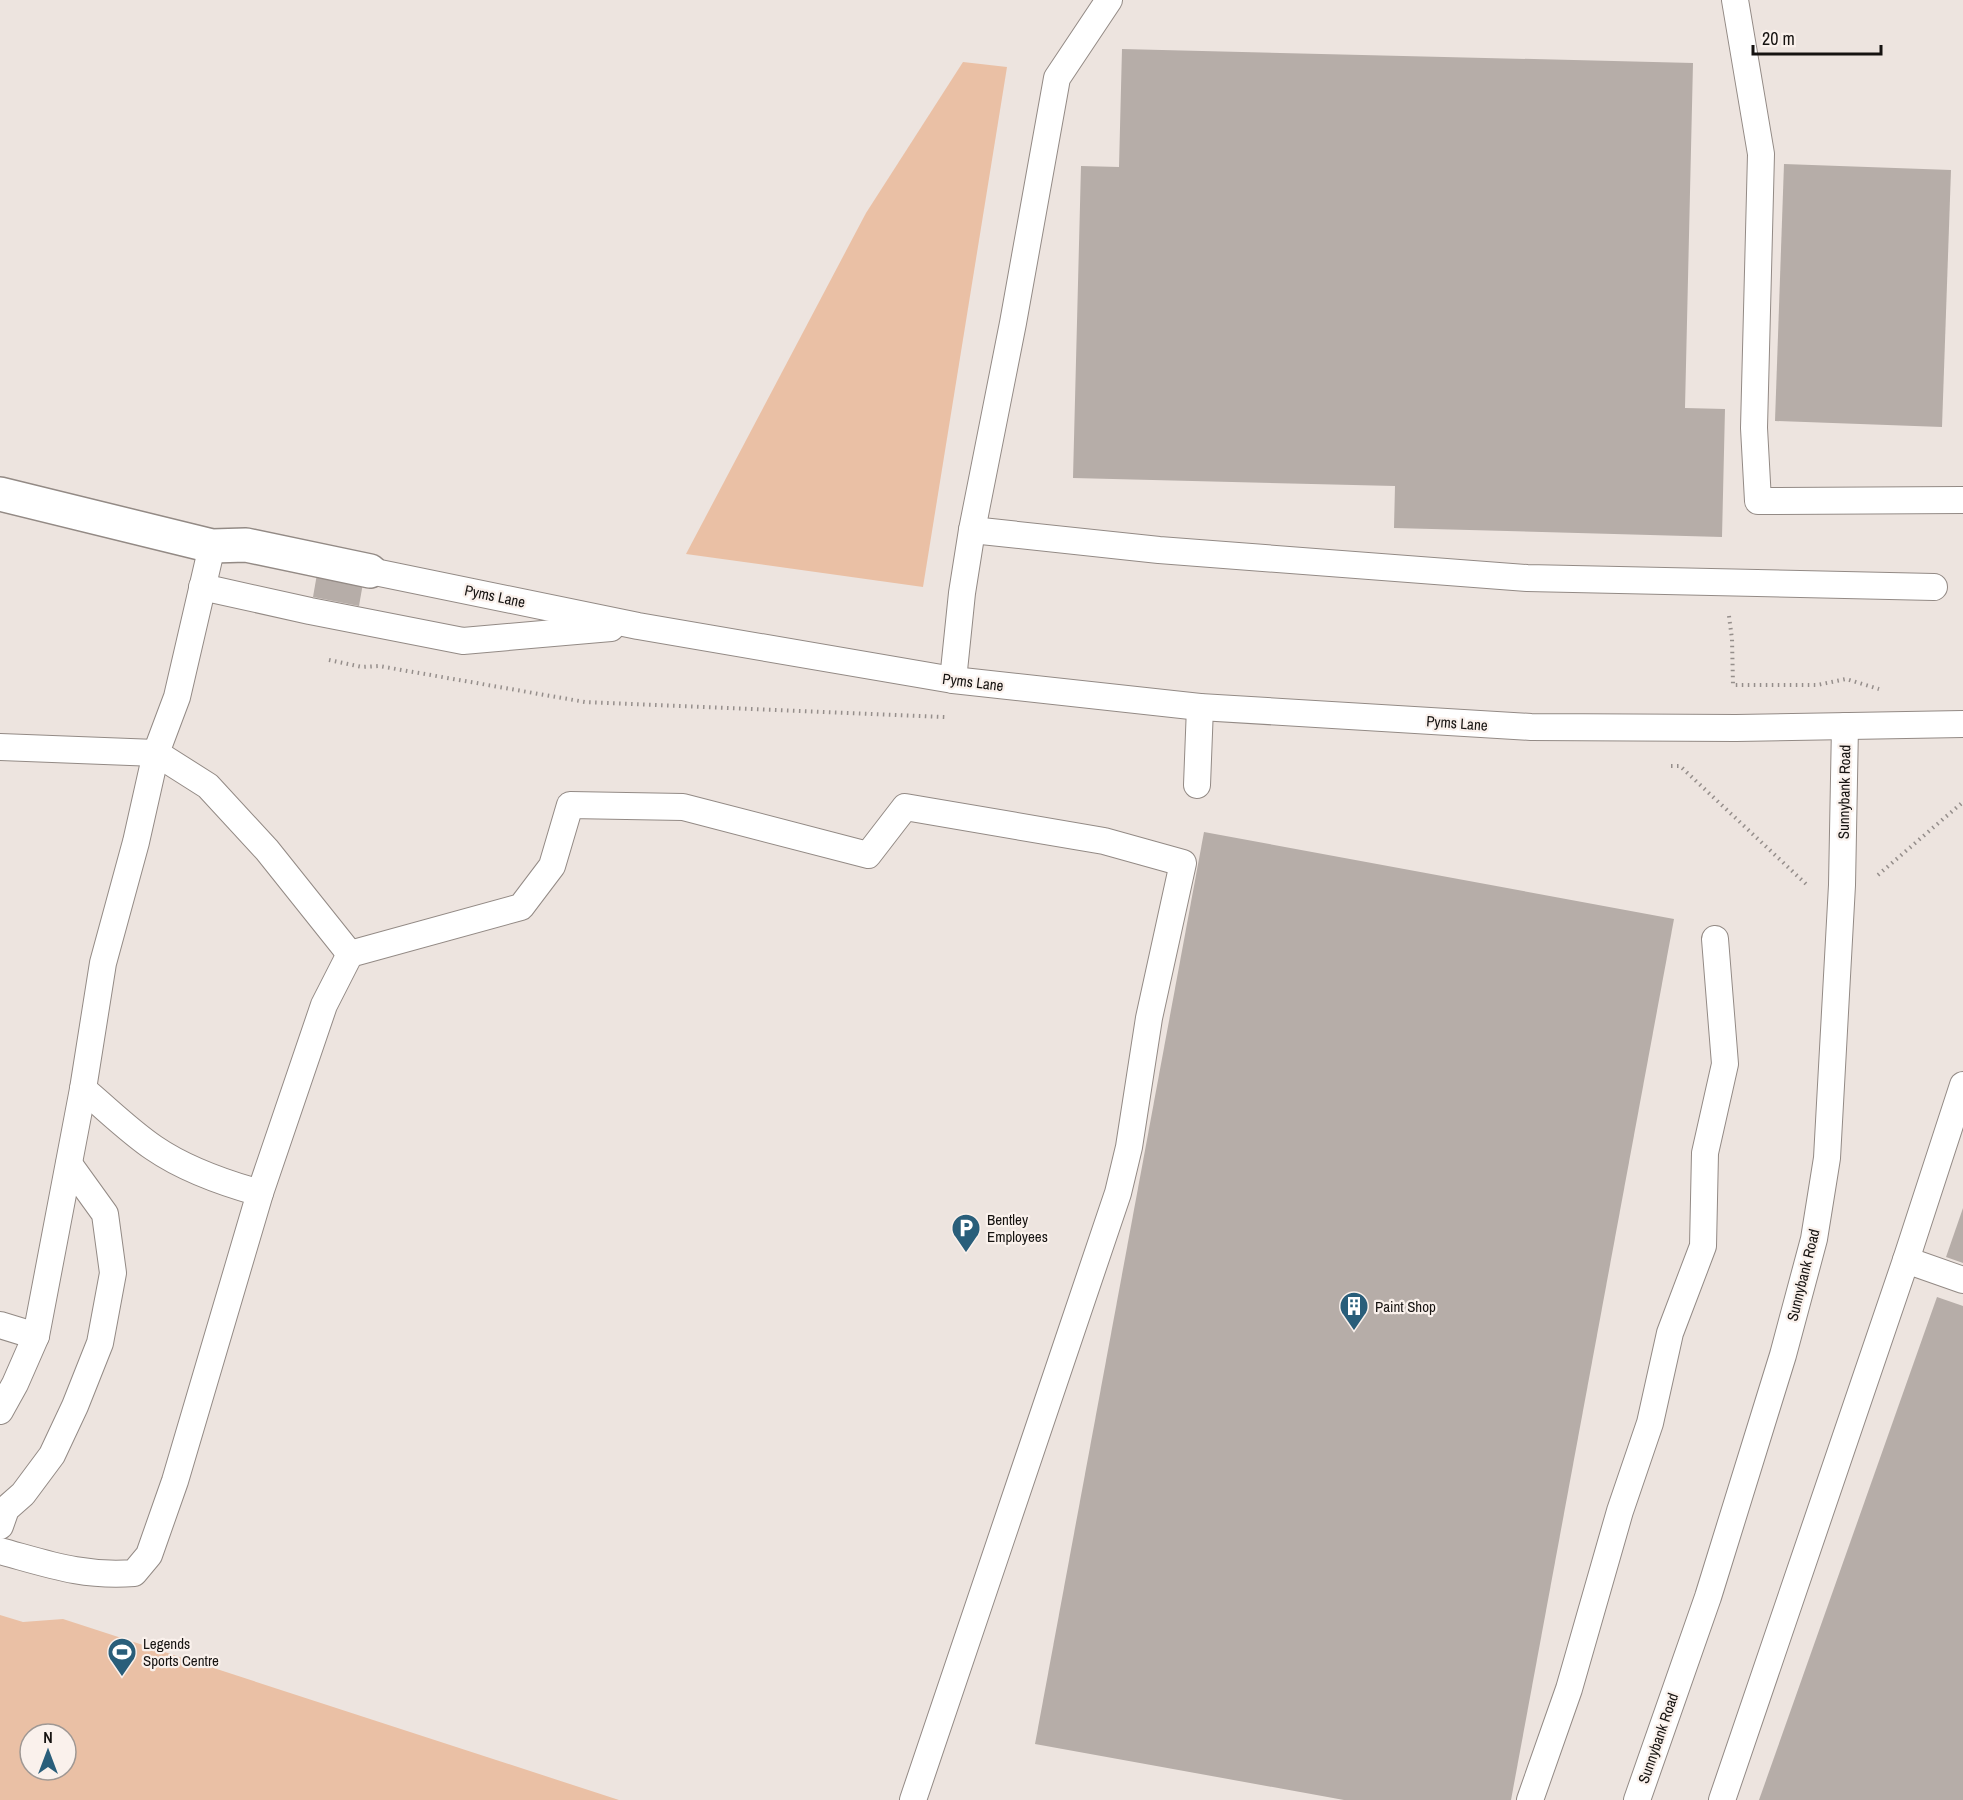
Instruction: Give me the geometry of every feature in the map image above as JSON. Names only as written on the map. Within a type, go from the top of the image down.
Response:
[{"type":"street","name":"Pyms Lane","points":[[0,494],[212,546],[246,545],[370,571]]},
{"type":"lane","points":[[953,680],[962,593],[972,530],[1058,78],[1109,0]]},
{"type":"lane","points":[[1736,0],[1761,154],[1754,428],[1758,501],[1963,500]]},
{"type":"lane","points":[[972,530],[1159,550],[1527,578],[1934,587]]},
{"type":"lane","points":[[0,1411],[15,1384],[36,1336],[83,1089],[103,963],[136,842],[156,753],[177,697],[212,546]]},
{"type":"lane","name":"Pyms Lane","points":[[370,571],[638,626],[953,680],[1200,706],[1531,727],[1963,724]]},
{"type":"lane","points":[[202,587],[463,641],[638,626]]},
{"type":"lane","points":[[1197,785],[1200,706]]},
{"type":"lane","name":"Sunnybank Road","points":[[1637,1800],[1708,1597],[1783,1355],[1814,1239],[1828,1147],[1842,885],[1845,726]]},
{"type":"lane","points":[[0,747],[156,753],[208,786],[267,850],[350,954]]},
{"type":"lane","points":[[0,1551],[69,1570],[107,1575],[134,1573],[149,1556],[175,1481],[260,1193],[324,1005],[350,954],[520,907],[552,866],[570,805],[683,807],[868,855],[904,807],[1104,841],[1183,863],[1149,1018],[1131,1137],[1118,1193],[913,1800]]},
{"type":"lane","points":[[1533,1789],[1569,1689],[1620,1511],[1650,1423],[1670,1333],[1703,1246],[1705,1153],[1725,1064],[1715,939]]},
{"type":"lane","points":[[1722,1800],[1906,1260],[1963,1085]]},
{"type":"lane","points":[[83,1089],[154,1148],[192,1169],[229,1184],[260,1193]]},
{"type":"lane","points":[[0,1526],[6,1509],[23,1494],[52,1455],[75,1406],[100,1343],[113,1273],[105,1214],[69,1164]]},
{"type":"lane","points":[[1906,1260],[1963,1280]]},
{"type":"lane","points":[[0,1325],[36,1336]]},
{"type":"path","points":[[1725,582],[1732,639],[1733,685],[1816,685],[1846,679],[1879,689],[1889,688]]},
{"type":"shaded area","points":[[963,62],[1007,67],[923,587],[686,554],[866,213]]},
{"type":"shaded area","name":"Legends Sports Centre","points":[[0,1615],[23,1622],[63,1619],[619,1800],[0,1800]]},
{"type":"building","points":[[1122,49],[1693,63],[1685,408],[1725,409],[1722,537],[1394,528],[1395,486],[1073,478],[1081,166],[1119,167]]},
{"type":"building","points":[[1784,164],[1951,170],[1942,427],[1775,421]]},
{"type":"building","points":[[317,574],[363,583],[359,606],[313,597]]},
{"type":"building","name":"Paint Shop","points":[[1204,832],[1674,919],[1511,1800],[1344,1800],[1035,1744]]},
{"type":"building","points":[[1963,1208],[1963,1263],[1946,1257]]},
{"type":"building","points":[[1937,1297],[1963,1306],[1963,1800],[1759,1800]]},
{"type":"place","name":"Bentley Employees","points":[[966,1254]]},
{"type":"place","name":"Paint Shop","points":[[1354,1332]]},
{"type":"place","name":"Legends Sports Centre","points":[[122,1678]]}]
